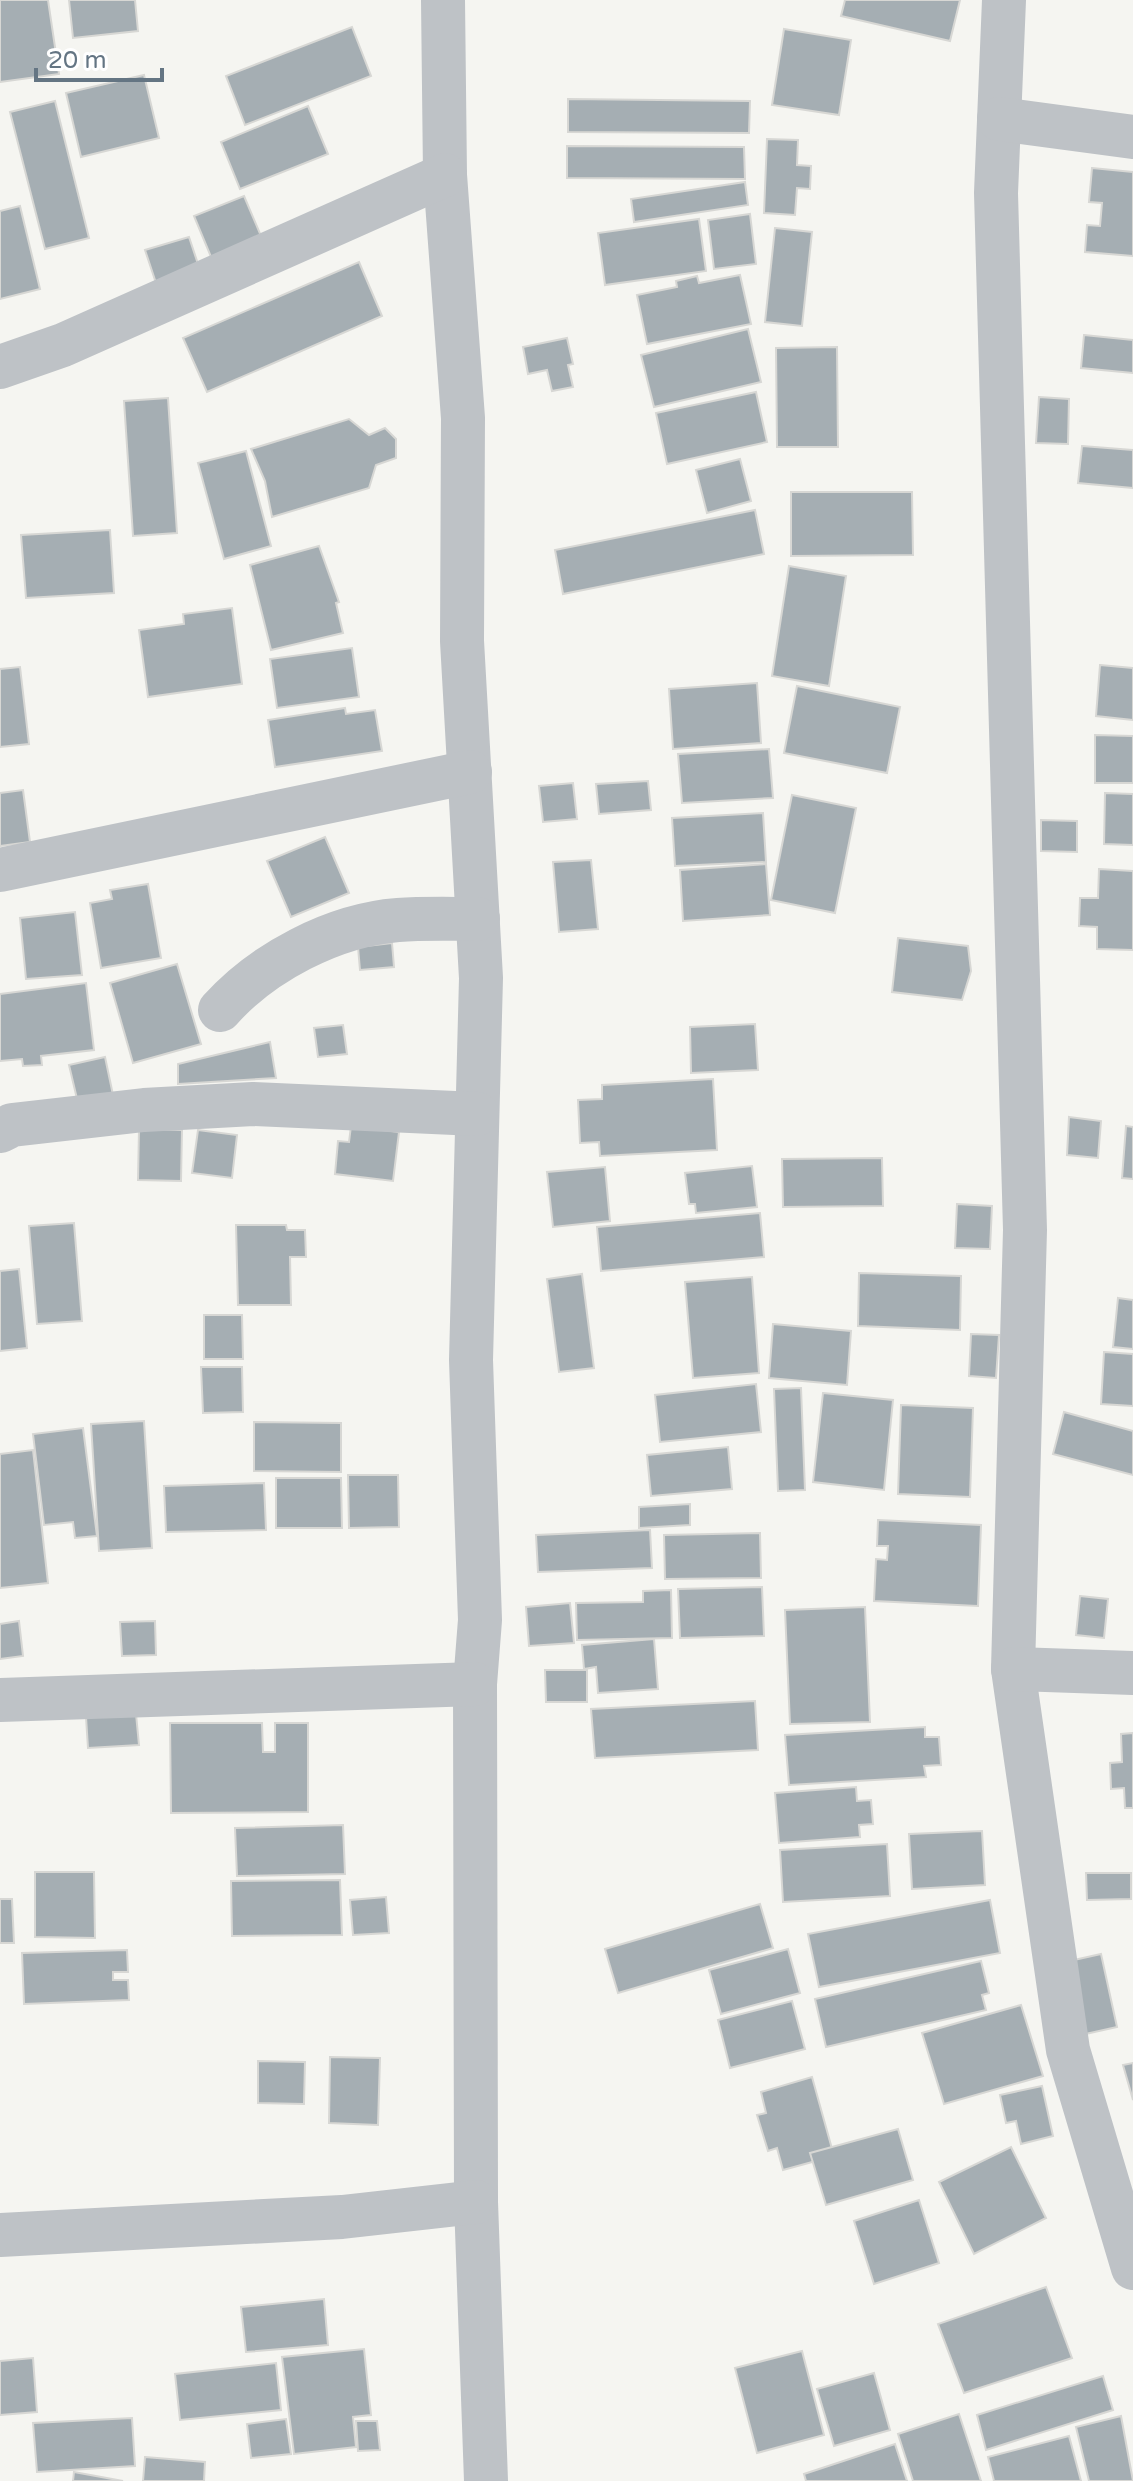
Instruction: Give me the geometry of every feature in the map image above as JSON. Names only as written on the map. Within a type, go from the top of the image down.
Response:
[{"type":"street","points":[[443,0],[445,175],[463,418],[462,641],[481,978],[471,1360],[480,1620],[475,1684],[476,2202],[486,2481]]},
{"type":"street","points":[[1004,0],[996,193],[1025,1230],[1013,1669],[1068,2050],[1133,2268]]},
{"type":"street","points":[[999,119],[1133,137]]},
{"type":"street","points":[[0,367],[63,345],[445,175]]},
{"type":"street","points":[[0,870],[470,772]]},
{"type":"street","points":[[220,1010],[243,984],[324,940],[395,920],[478,919]]},
{"type":"street","points":[[0,1131],[12,1125],[144,1110],[253,1104],[477,1114]]},
{"type":"street","points":[[1013,1669],[1133,1673]]},
{"type":"street","points":[[0,1700],[475,1684]]},
{"type":"street","points":[[0,2235],[342,2217],[476,2202]]},
{"type":"building","points":[[0,0],[48,0],[59,74],[0,82]]},
{"type":"building","points":[[69,0],[135,0],[138,31],[73,38]]},
{"type":"building","points":[[845,0],[960,0],[950,41],[841,16]]},
{"type":"building","points":[[352,27],[371,76],[245,125],[226,76]]},
{"type":"building","points":[[784,29],[851,40],[839,115],[772,105]]},
{"type":"building","points":[[144,75],[159,138],[81,157],[66,93]]},
{"type":"building","points":[[568,99],[750,101],[749,133],[568,132]]},
{"type":"building","points":[[55,101],[89,238],[45,249],[10,112]]},
{"type":"building","points":[[308,106],[328,154],[240,189],[221,142]]},
{"type":"building","points":[[767,139],[798,140],[797,165],[811,166],[810,189],[797,188],[795,215],[764,213]]},
{"type":"building","points":[[567,146],[744,147],[745,179],[567,178]]},
{"type":"building","points":[[1092,168],[1133,172],[1133,256],[1085,252],[1087,225],[1100,226],[1102,203],[1089,202]]},
{"type":"building","points":[[745,182],[748,205],[634,222],[631,199]]},
{"type":"building","points":[[244,196],[264,243],[214,264],[194,216]]},
{"type":"building","points":[[20,206],[40,289],[0,299],[0,211]]},
{"type":"building","points":[[750,214],[756,264],[714,269],[708,220]]},
{"type":"building","points":[[699,219],[706,271],[605,285],[598,233]]},
{"type":"building","points":[[775,228],[812,232],[802,326],[765,322]]},
{"type":"building","points":[[189,237],[201,273],[157,286],[145,250]]},
{"type":"building","points":[[359,262],[382,316],[207,392],[183,338]]},
{"type":"building","points":[[740,275],[751,324],[647,344],[637,295],[677,287],[676,281],[697,276],[699,283]]},
{"type":"building","points":[[748,329],[761,382],[654,407],[641,355]]},
{"type":"building","points":[[1084,335],[1133,340],[1133,373],[1081,368]]},
{"type":"building","points":[[567,338],[573,364],[568,365],[573,387],[552,391],[547,370],[528,374],[523,347]]},
{"type":"building","points":[[837,347],[838,447],[777,447],[776,348]]},
{"type":"building","points":[[756,392],[767,442],[667,464],[656,413]]},
{"type":"building","points":[[1039,397],[1069,399],[1068,444],[1036,443]]},
{"type":"building","points":[[168,398],[177,533],[133,536],[124,401]]},
{"type":"building","points":[[349,419],[369,435],[385,428],[396,439],[396,458],[376,465],[369,488],[272,517],[265,481],[251,449]]},
{"type":"building","points":[[1082,446],[1133,450],[1133,488],[1078,483]]},
{"type":"building","points":[[246,451],[271,546],[224,559],[198,463]]},
{"type":"building","points":[[740,459],[751,501],[707,513],[696,470]]},
{"type":"building","points":[[791,492],[912,492],[913,555],[791,556]]},
{"type":"building","points":[[755,510],[764,554],[563,594],[555,550]]},
{"type":"building","points":[[110,530],[114,593],[26,598],[21,535]]},
{"type":"building","points":[[319,546],[339,602],[336,603],[343,633],[271,650],[250,565]]},
{"type":"building","points":[[789,566],[846,576],[829,686],[772,676]]},
{"type":"building","points":[[232,608],[242,684],[148,697],[139,630],[184,624],[183,614]]},
{"type":"building","points":[[352,648],[359,697],[277,708],[270,659]]},
{"type":"building","points":[[1100,665],[1133,668],[1133,720],[1096,716]]},
{"type":"building","points":[[20,667],[29,744],[0,747],[0,669]]},
{"type":"building","points":[[757,683],[761,743],[673,749],[669,689]]},
{"type":"building","points":[[797,686],[900,707],[887,773],[784,753]]},
{"type":"building","points":[[345,708],[346,714],[375,710],[382,751],[275,767],[268,720]]},
{"type":"building","points":[[1095,735],[1133,736],[1133,783],[1095,783]]},
{"type":"building","points":[[769,749],[773,798],[682,803],[678,754]]},
{"type":"building","points":[[648,781],[651,810],[599,814],[596,784]]},
{"type":"building","points":[[573,783],[577,819],[543,822],[539,786]]},
{"type":"building","points":[[23,790],[30,842],[0,846],[0,793]]},
{"type":"building","points":[[1105,793],[1133,794],[1133,845],[1104,844]]},
{"type":"building","points":[[792,795],[856,808],[835,913],[771,900]]},
{"type":"building","points":[[763,813],[766,862],[675,866],[672,818]]},
{"type":"building","points":[[1041,820],[1077,821],[1077,852],[1041,851]]},
{"type":"building","points":[[325,837],[349,893],[291,917],[267,861]]},
{"type":"building","points":[[591,860],[598,929],[559,932],[553,862]]},
{"type":"building","points":[[766,864],[770,915],[683,921],[680,870]]},
{"type":"building","points":[[1099,869],[1133,871],[1133,950],[1097,949],[1097,927],[1079,926],[1080,898],[1098,898]]},
{"type":"building","points":[[148,884],[161,958],[101,968],[90,903],[112,899],[110,890]]},
{"type":"building","points":[[75,912],[82,975],[26,979],[20,918]]},
{"type":"building","points":[[898,938],[968,946],[971,971],[962,1000],[892,992]]},
{"type":"building","points":[[392,943],[394,967],[360,970],[358,947]]},
{"type":"building","points":[[177,964],[201,1044],[133,1063],[110,983]]},
{"type":"building","points":[[86,983],[94,1050],[41,1056],[42,1065],[23,1066],[22,1059],[0,1061],[0,994]]},
{"type":"building","points":[[755,1024],[758,1070],[691,1073],[690,1027]]},
{"type":"building","points":[[343,1025],[347,1054],[318,1057],[314,1028]]},
{"type":"building","points":[[270,1042],[276,1078],[178,1084],[178,1064]]},
{"type":"building","points":[[105,1057],[113,1095],[78,1103],[69,1065]]},
{"type":"building","points":[[713,1079],[717,1150],[600,1156],[599,1142],[580,1143],[578,1100],[602,1099],[602,1085]]},
{"type":"building","points":[[1069,1117],[1101,1121],[1098,1158],[1067,1155]]},
{"type":"building","points":[[351,1126],[399,1132],[393,1181],[335,1174],[338,1141],[349,1142]]},
{"type":"building","points":[[1126,1126],[1133,1127],[1133,1179],[1122,1178]]},
{"type":"building","points":[[139,1129],[182,1130],[181,1181],[138,1180]]},
{"type":"building","points":[[198,1130],[237,1135],[232,1178],[192,1173]]},
{"type":"building","points":[[882,1158],[883,1206],[783,1207],[782,1159]]},
{"type":"building","points":[[752,1166],[757,1207],[696,1213],[695,1204],[689,1204],[685,1173]]},
{"type":"building","points":[[605,1167],[610,1221],[553,1227],[547,1172]]},
{"type":"building","points":[[957,1204],[992,1206],[990,1249],[955,1248]]},
{"type":"building","points":[[760,1213],[764,1257],[601,1271],[597,1227]]},
{"type":"building","points":[[74,1223],[82,1321],[37,1324],[29,1226]]},
{"type":"building","points":[[236,1225],[286,1225],[287,1230],[305,1230],[306,1257],[290,1257],[291,1305],[238,1305]]},
{"type":"building","points":[[19,1269],[27,1348],[0,1351],[0,1271]]},
{"type":"building","points":[[859,1273],[961,1276],[960,1330],[858,1326]]},
{"type":"building","points":[[582,1274],[594,1368],[559,1372],[547,1279]]},
{"type":"building","points":[[752,1277],[759,1373],[693,1378],[685,1282]]},
{"type":"building","points":[[1118,1298],[1133,1300],[1133,1349],[1113,1347]]},
{"type":"building","points":[[204,1315],[242,1315],[243,1359],[204,1359]]},
{"type":"building","points":[[773,1324],[851,1331],[847,1385],[769,1378]]},
{"type":"building","points":[[971,1334],[999,1335],[996,1378],[969,1376]]},
{"type":"building","points":[[1104,1352],[1133,1354],[1133,1406],[1101,1404]]},
{"type":"building","points":[[201,1367],[242,1367],[243,1412],[203,1413]]},
{"type":"building","points":[[756,1384],[761,1432],[660,1442],[655,1395]]},
{"type":"building","points":[[801,1388],[805,1490],[778,1491],[774,1389]]},
{"type":"building","points":[[823,1393],[893,1400],[884,1490],[813,1482]]},
{"type":"building","points":[[901,1405],[973,1408],[970,1497],[898,1494]]},
{"type":"building","points":[[1064,1412],[1133,1431],[1133,1475],[1053,1454]]},
{"type":"building","points":[[144,1421],[152,1548],[99,1551],[91,1424]]},
{"type":"building","points":[[254,1422],[341,1423],[341,1472],[254,1471]]},
{"type":"building","points":[[83,1428],[97,1536],[75,1538],[73,1522],[44,1525],[33,1434]]},
{"type":"building","points":[[728,1447],[732,1489],[651,1496],[647,1455]]},
{"type":"building","points":[[33,1450],[48,1583],[0,1588],[0,1454]]},
{"type":"building","points":[[348,1475],[398,1475],[399,1527],[349,1528]]},
{"type":"building","points":[[276,1478],[341,1478],[342,1528],[276,1528]]},
{"type":"building","points":[[264,1483],[266,1530],[166,1532],[164,1486]]},
{"type":"building","points":[[690,1504],[690,1525],[639,1528],[639,1507]]},
{"type":"building","points":[[878,1520],[981,1525],[978,1606],[874,1601],[876,1559],[887,1560],[888,1546],[877,1546]]},
{"type":"building","points":[[650,1530],[652,1568],[538,1572],[536,1535]]},
{"type":"building","points":[[760,1533],[761,1578],[665,1579],[664,1535]]},
{"type":"building","points":[[762,1587],[764,1636],[680,1638],[678,1589]]},
{"type":"building","points":[[671,1590],[672,1638],[577,1640],[576,1603],[643,1602],[643,1591]]},
{"type":"building","points":[[1080,1596],[1108,1599],[1104,1638],[1076,1635]]},
{"type":"building","points":[[570,1603],[574,1643],[529,1646],[526,1607]]},
{"type":"building","points":[[865,1607],[870,1722],[790,1724],[785,1610]]},
{"type":"building","points":[[19,1621],[23,1656],[0,1659],[0,1624]]},
{"type":"building","points":[[155,1621],[156,1655],[122,1656],[120,1622]]},
{"type":"building","points":[[654,1639],[658,1689],[598,1693],[596,1667],[584,1669],[582,1645]]},
{"type":"building","points":[[545,1670],[587,1670],[587,1702],[546,1702]]},
{"type":"building","points":[[755,1701],[758,1750],[595,1758],[591,1709]]},
{"type":"building","points":[[136,1714],[139,1745],[88,1748],[86,1717]]},
{"type":"building","points":[[170,1723],[262,1723],[263,1752],[275,1752],[275,1723],[308,1723],[308,1812],[171,1813]]},
{"type":"building","points":[[925,1727],[925,1737],[939,1737],[941,1765],[924,1766],[926,1777],[789,1785],[785,1735]]},
{"type":"building","points":[[1133,1733],[1133,1808],[1125,1808],[1124,1788],[1111,1789],[1110,1763],[1122,1762],[1121,1734]]},
{"type":"building","points":[[856,1787],[857,1801],[871,1800],[873,1824],[859,1825],[860,1837],[779,1843],[775,1793]]},
{"type":"building","points":[[343,1825],[345,1874],[237,1876],[235,1828]]},
{"type":"building","points":[[982,1831],[985,1885],[912,1889],[909,1834]]},
{"type":"building","points":[[887,1844],[890,1896],[783,1902],[780,1850]]},
{"type":"building","points":[[35,1872],[94,1872],[95,1938],[35,1937]]},
{"type":"building","points":[[1086,1873],[1131,1873],[1131,1899],[1087,1900]]},
{"type":"building","points":[[340,1880],[342,1935],[232,1936],[231,1881]]},
{"type":"building","points":[[386,1897],[389,1933],[353,1935],[350,1900]]},
{"type":"building","points":[[0,1899],[12,1899],[14,1943],[0,1943]]},
{"type":"building","points":[[990,1900],[1000,1953],[819,1987],[808,1934]]},
{"type":"building","points":[[760,1904],[773,1948],[618,1993],[605,1949]]},
{"type":"building","points":[[788,1949],[800,1993],[721,2014],[709,1970]]},
{"type":"building","points":[[127,1950],[128,1972],[113,1972],[113,1980],[128,1980],[129,2000],[24,2004],[22,1953]]},
{"type":"building","points":[[1101,1954],[1117,2027],[1081,2035],[1065,1962]]},
{"type":"building","points":[[981,1961],[989,1993],[982,1995],[986,2010],[826,2047],[815,1999]]},
{"type":"building","points":[[792,2001],[805,2049],[730,2068],[718,2020]]},
{"type":"building","points":[[1021,2005],[1043,2076],[944,2104],[922,2033]]},
{"type":"building","points":[[330,2057],[380,2058],[378,2125],[329,2123]]},
{"type":"building","points":[[258,2061],[305,2062],[304,2104],[258,2103]]},
{"type":"building","points":[[1133,2063],[1133,2100],[1123,2065]]},
{"type":"building","points":[[812,2077],[834,2156],[783,2170],[777,2148],[768,2151],[757,2115],[766,2113],[761,2092]]},
{"type":"building","points":[[1042,2086],[1053,2136],[1021,2144],[1016,2121],[1006,2123],[1000,2095]]},
{"type":"building","points":[[898,2129],[913,2180],[826,2205],[810,2153]]},
{"type":"building","points":[[1011,2147],[1046,2218],[974,2254],[939,2182]]},
{"type":"building","points":[[919,2200],[939,2263],[874,2284],[854,2221]]},
{"type":"building","points":[[1046,2287],[1072,2358],[964,2393],[938,2324]]},
{"type":"building","points":[[324,2299],[328,2345],[246,2352],[241,2307]]},
{"type":"building","points":[[364,2349],[371,2415],[353,2417],[356,2447],[294,2454],[282,2357]]},
{"type":"building","points":[[802,2351],[824,2435],[757,2453],[735,2368]]},
{"type":"building","points":[[33,2358],[37,2412],[0,2415],[0,2361]]},
{"type":"building","points":[[276,2363],[281,2410],[180,2420],[175,2374]]},
{"type":"building","points":[[874,2373],[890,2430],[834,2446],[817,2389]]},
{"type":"building","points":[[1103,2376],[1113,2410],[986,2450],[977,2415]]},
{"type":"building","points":[[959,2414],[981,2481],[913,2481],[898,2434]]},
{"type":"building","points":[[1121,2416],[1133,2481],[1089,2481],[1076,2427]]},
{"type":"building","points":[[132,2418],[135,2466],[37,2472],[33,2423]]},
{"type":"building","points":[[286,2419],[291,2454],[251,2458],[247,2424]]},
{"type":"building","points":[[356,2421],[377,2421],[380,2450],[358,2451]]},
{"type":"building","points":[[1069,2436],[1081,2481],[994,2481],[988,2457]]},
{"type":"building","points":[[895,2444],[907,2481],[806,2481],[804,2474]]},
{"type":"building","points":[[145,2457],[205,2462],[204,2481],[143,2481]]},
{"type":"building","points":[[74,2472],[123,2481],[73,2481]]}]
